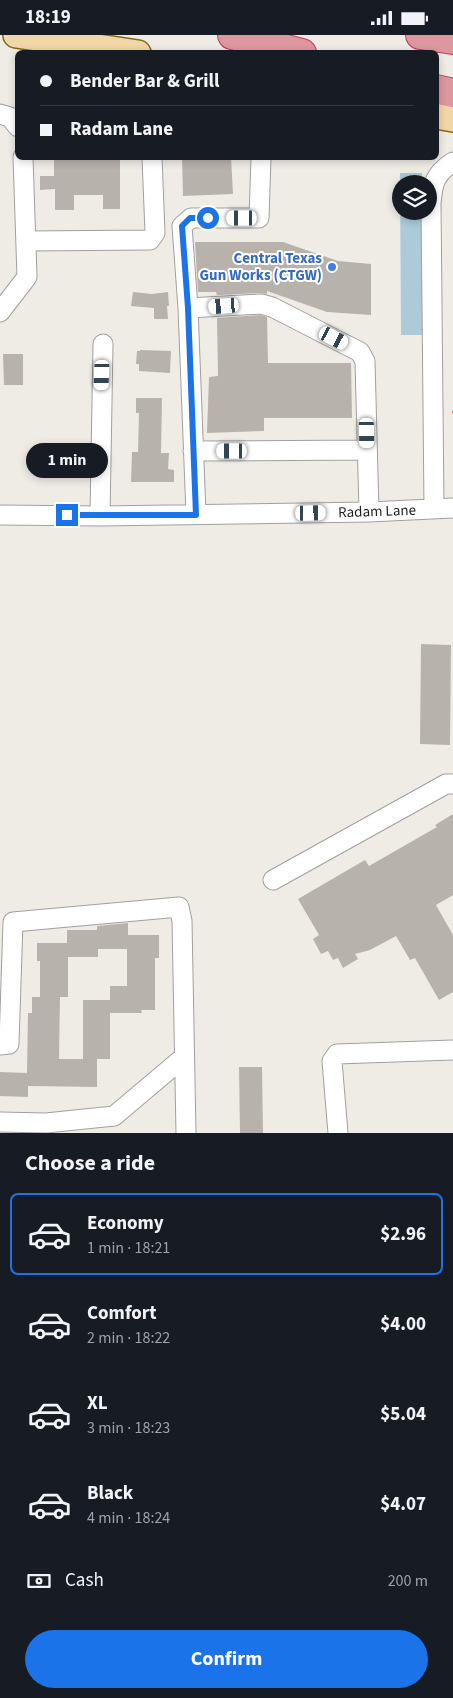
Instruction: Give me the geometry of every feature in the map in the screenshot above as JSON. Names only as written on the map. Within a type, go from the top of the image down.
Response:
[{"type":"highway","points":[[232,35],[290,50]]},
{"type":"highway","points":[[420,35],[453,40]]},
{"type":"highway","points":[[439,90],[453,93]]},
{"type":"main road","points":[[16,35],[98,50]]},
{"type":"main road","points":[[439,117],[453,119]]},
{"type":"street","points":[[0,312],[28,277],[23,160]]},
{"type":"street","points":[[26,241],[150,240],[156,233],[152,160]]},
{"type":"street","points":[[196,515],[188,308],[182,226],[190,218],[259,218],[262,160]]},
{"type":"street","points":[[434,508],[431,203],[432,185],[441,170],[453,162]]},
{"type":"street","points":[[188,308],[261,304],[272,307],[360,352],[365,361],[369,513]]},
{"type":"street","points":[[100,516],[103,344]]},
{"type":"street","points":[[193,451],[367,450]]},
{"type":"street","name":"Radam Lane","points":[[0,515],[100,516],[369,513],[453,508]]},
{"type":"street","points":[[273,880],[446,784],[453,784]]},
{"type":"street","points":[[0,1045],[9,1044],[13,922],[178,907],[182,921],[186,1133]]},
{"type":"street","points":[[338,1133],[332,1061],[337,1054],[453,1050]]},
{"type":"street","points":[[0,1122],[46,1123],[114,1116],[184,1057]]},
{"type":"water","points":[[400,173],[422,173],[422,175],[400,175]]},
{"type":"water","points":[[400,220],[422,220],[422,335],[401,335]]},
{"type":"building","points":[[54,160],[120,160],[120,209],[103,209],[103,195],[74,195],[74,210],[55,210],[55,189],[40,190],[40,176],[54,176]]},
{"type":"building","points":[[182,160],[231,160],[233,194],[183,196]]},
{"type":"building","points":[[195,242],[283,242],[338,261],[371,264],[371,315],[327,312],[267,291],[267,294],[217,295],[216,292],[198,292]]},
{"type":"building","points":[[133,292],[152,294],[168,292],[168,319],[154,319],[154,308],[131,306]]},
{"type":"building","points":[[260,315],[267,317],[268,363],[351,363],[352,418],[264,418],[264,431],[207,433],[209,377],[218,376],[217,318]]},
{"type":"building","points":[[137,351],[171,351],[170,373],[139,371],[139,364],[136,364]]},
{"type":"building","points":[[3,354],[23,354],[23,385],[4,385]]},
{"type":"building","points":[[136,398],[162,398],[161,453],[169,453],[168,469],[174,470],[174,482],[131,482],[132,452],[138,452],[139,413],[136,413]]},
{"type":"building","points":[[53,453],[90,454],[89,478],[53,477]]},
{"type":"building","points":[[421,644],[451,645],[450,745],[420,744]]},
{"type":"building","points":[[453,814],[453,895],[436,905],[453,935],[453,992],[439,1000],[415,958],[410,960],[396,936],[370,950],[355,954],[358,959],[343,968],[338,958],[333,960],[328,951],[321,954],[313,939],[319,935],[298,899],[365,860],[369,866],[437,827],[435,825]]},
{"type":"building","points":[[128,923],[128,935],[159,935],[159,958],[155,958],[155,1010],[141,1010],[142,1013],[110,1013],[110,1059],[97,1059],[97,1087],[28,1086],[28,1097],[0,1096],[0,1072],[27,1073],[28,1013],[32,1013],[32,997],[40,997],[40,961],[37,961],[37,943],[67,943],[67,930],[97,930],[97,926]],"holes":[[[98,949],[127,949],[127,986],[110,986],[110,1000],[83,1000],[83,1059],[59,1059],[60,997],[68,997],[68,957],[98,957]]]},
{"type":"building","points":[[239,1067],[262,1067],[263,1133],[240,1133]]},
{"type":"place","name":"Central Texas Gun Works (CTGW)","points":[[332,267]]},
{"type":"route","points":[[67,515],[196,515],[188,308],[182,226],[190,218],[208,218]]}]
